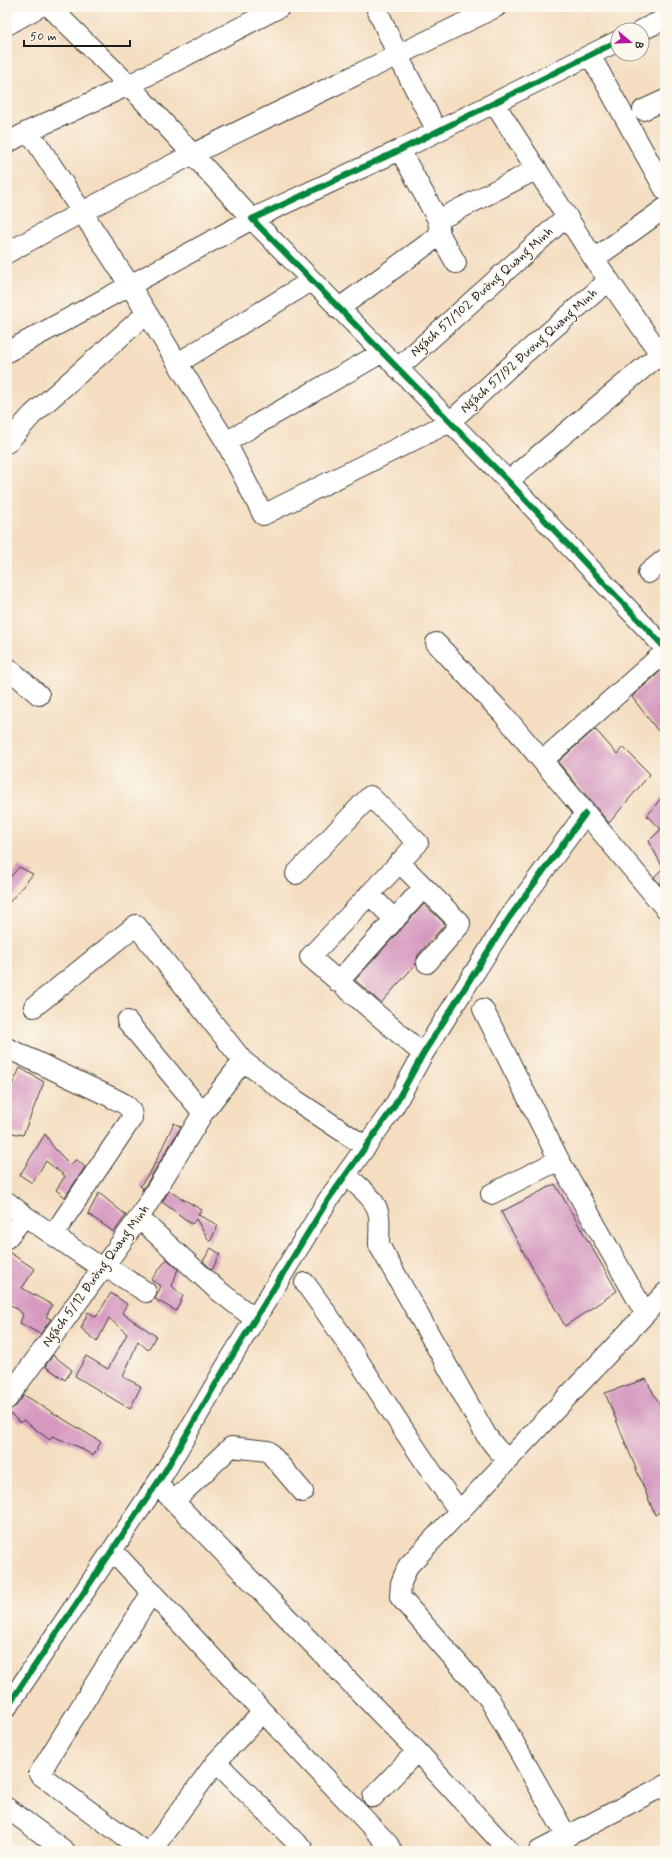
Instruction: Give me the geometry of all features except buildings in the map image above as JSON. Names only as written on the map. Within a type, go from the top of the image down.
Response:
[{"type":"street","points":[[7,25],[39,7]]},
{"type":"street","points":[[50,7],[129,85],[311,281],[508,481],[665,648]]},
{"type":"street","points":[[7,143],[129,85],[280,7]]},
{"type":"street","points":[[376,7],[398,56],[437,131]]},
{"type":"street","points":[[7,253],[82,212],[193,155],[496,7]]},
{"type":"street","points":[[650,26],[665,19]]},
{"type":"street","points":[[7,352],[129,284],[252,219],[400,150],[610,45]]},
{"type":"street","points":[[590,55],[665,190]]},
{"type":"street","points":[[643,110],[665,100]]},
{"type":"street","points":[[494,103],[608,281],[662,358],[508,481]]},
{"type":"street","points":[[30,131],[129,284],[226,442],[381,353]]},
{"type":"street","points":[[400,150],[456,263]]},
{"type":"street","points":[[338,309],[439,227],[537,169]]},
{"type":"street","points":[[594,259],[665,208]]},
{"type":"street","name":"Ngách 57/102 Đường Quang Minh","points":[[398,368],[567,216]]},
{"type":"street","points":[[178,363],[311,281]]},
{"type":"street","name":"Ngách 57/92 Đương Quang Minh","points":[[226,442],[264,515],[450,422],[517,360],[608,281]]},
{"type":"street","points":[[7,443],[32,415],[147,313]]},
{"type":"street","points":[[648,573],[665,560]]},
{"type":"street","points":[[436,643],[503,714],[665,908]]},
{"type":"street","points":[[542,761],[665,652]]},
{"type":"street","points":[[7,667],[39,695]]},
{"type":"street","points":[[296,874],[370,796],[418,843],[310,957],[423,1054]]},
{"type":"street","points":[[7,1707],[157,1484],[255,1319],[346,1175],[393,1108],[423,1054],[509,918],[585,814]]},
{"type":"street","points":[[399,862],[460,924],[427,963]]},
{"type":"street","points":[[338,982],[424,887]]},
{"type":"street","points":[[369,894],[395,920]]},
{"type":"street","points":[[34,1007],[136,925],[243,1061],[297,1102],[366,1147]]},
{"type":"street","points":[[483,1009],[559,1160],[645,1313]]},
{"type":"street","points":[[127,1021],[203,1113]]},
{"type":"street","points":[[7,1048],[111,1097],[128,1106],[132,1112],[132,1118],[53,1235]]},
{"type":"street","name":"Ngách 5/12 Đường Quang Minh","points":[[7,1399],[139,1218],[203,1113],[243,1061]]},
{"type":"street","points":[[491,1194],[559,1160]]},
{"type":"street","points":[[346,1175],[365,1192],[376,1206],[379,1215],[379,1245],[486,1435],[508,1460]]},
{"type":"street","points":[[7,1202],[53,1235],[104,1268],[146,1292]]},
{"type":"street","points":[[7,1238],[25,1216]]},
{"type":"street","points":[[139,1218],[215,1288],[255,1319]]},
{"type":"street","points":[[305,1283],[331,1317],[423,1461],[460,1512]]},
{"type":"street","points":[[567,1837],[490,1700],[400,1597],[401,1583],[408,1566],[665,1292]]},
{"type":"street","points":[[174,1501],[232,1447],[268,1451],[303,1492]]},
{"type":"street","points":[[157,1484],[417,1751],[509,1851]]},
{"type":"street","points":[[113,1551],[388,1844],[392,1851]]},
{"type":"street","points":[[144,1851],[39,1774],[152,1592]]},
{"type":"street","points":[[151,1851],[216,1762],[263,1712]]},
{"type":"street","points":[[373,1797],[417,1751]]},
{"type":"street","points":[[216,1762],[302,1848],[302,1851]]},
{"type":"street","points":[[539,1851],[665,1784]]},
{"type":"street","points":[[7,1808],[65,1851]]},
{"type":"cycle path","points":[[610,45],[400,150],[252,219],[508,481],[665,648]]},
{"type":"cycle path","points":[[7,1707],[164,1473],[228,1363],[328,1200],[393,1108],[423,1054],[509,918],[585,814]]}]
